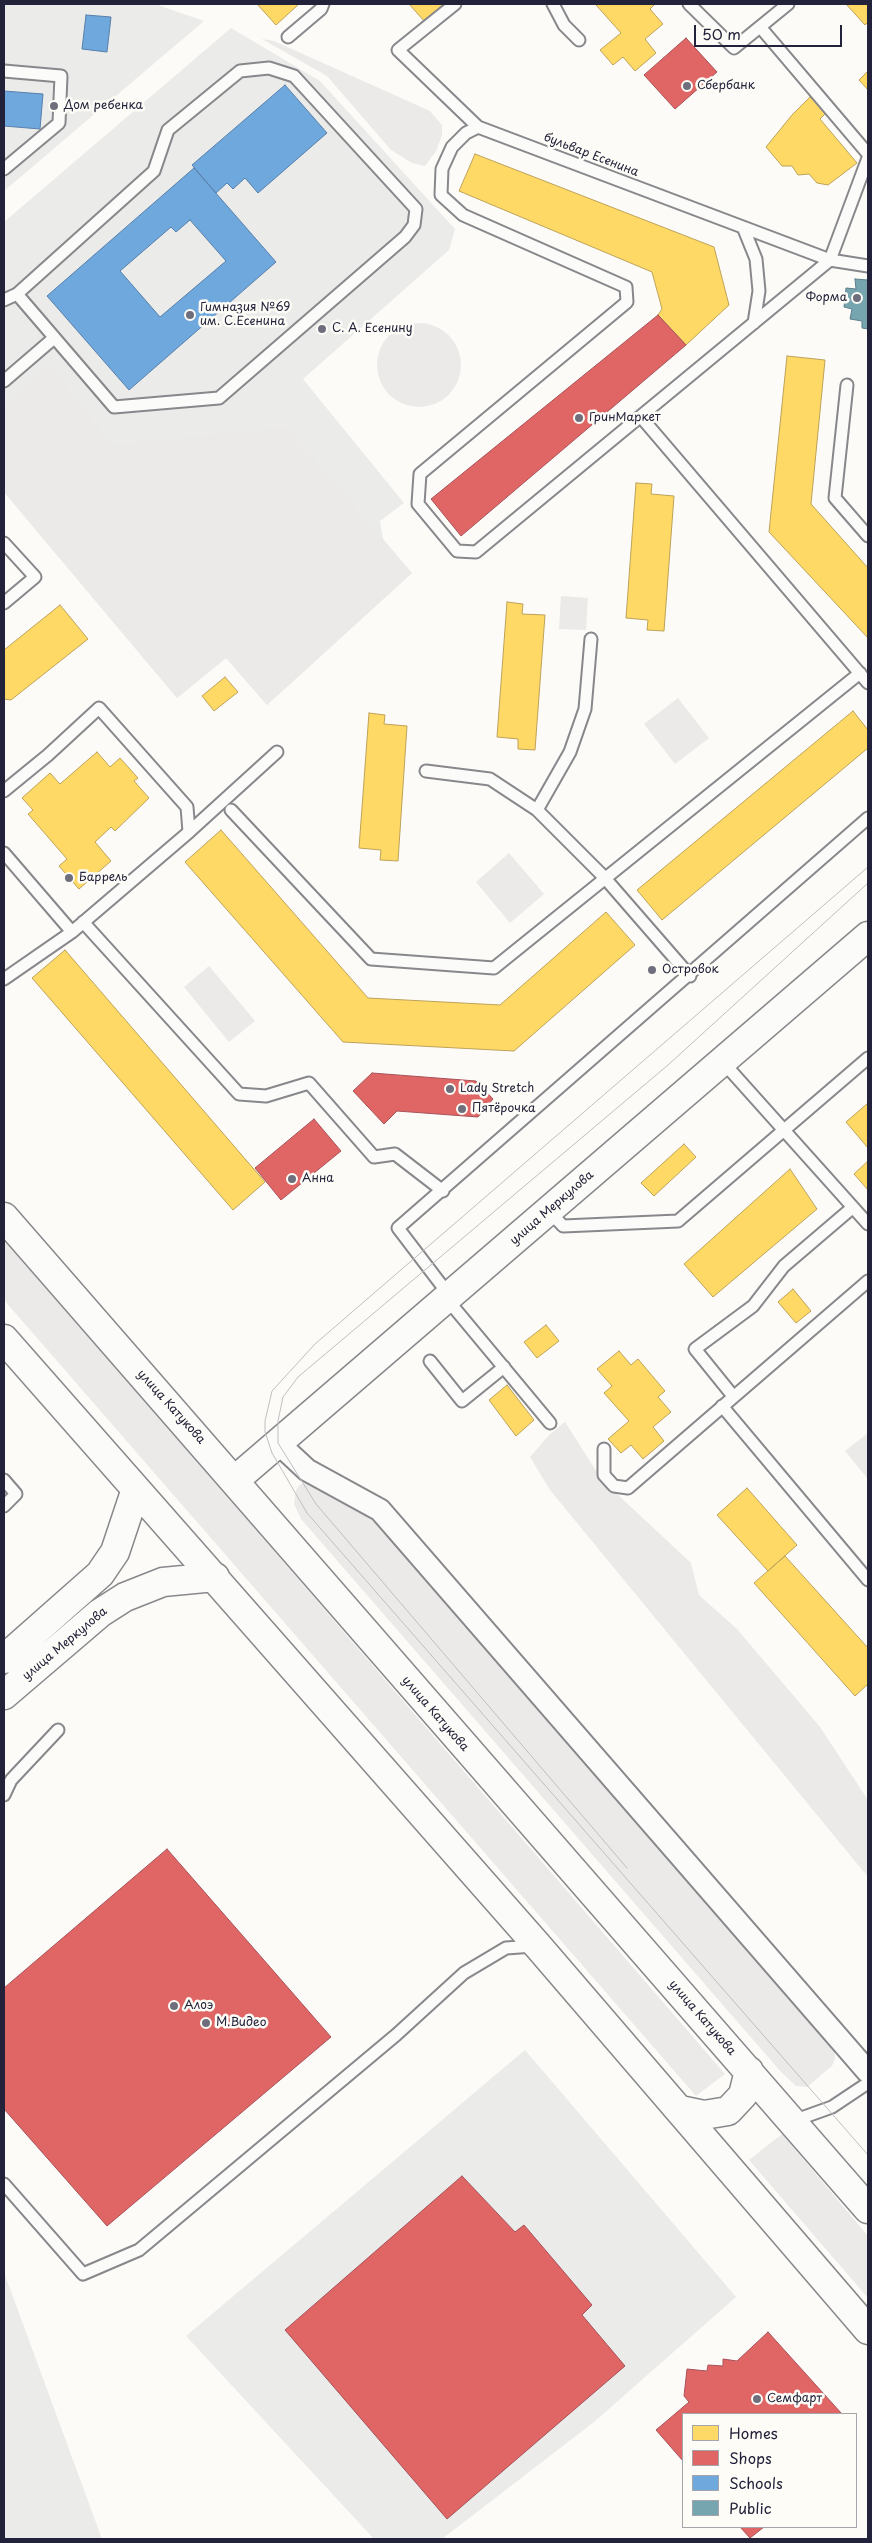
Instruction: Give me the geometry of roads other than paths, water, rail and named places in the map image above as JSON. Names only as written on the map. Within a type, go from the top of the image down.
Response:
[{"type":"main road","name":"улица Меркулова","points":[[235,1480],[868,936]]},
{"type":"main road","name":"улица Катукова","points":[[4,1217],[235,1480],[377,1648],[793,2121],[868,2209]]},
{"type":"main road","points":[[4,1339],[538,1946],[868,2330]]},
{"type":"main road","points":[[4,1659],[100,1574],[115,1552],[136,1489]]},
{"type":"main road","name":"улица Меркулова","points":[[4,1695],[100,1613],[125,1597],[163,1582],[215,1578]]},
{"type":"main road","points":[[680,2110],[704,2116],[728,2111],[743,2095],[749,2071]]},
{"type":"street","points":[[278,1442],[307,1470],[380,1510],[868,2072]]},
{"type":"lane","points":[[288,37],[321,8],[323,4]]},
{"type":"lane","name":"бульвар Есенина","points":[[455,4],[398,50],[478,127],[830,260],[868,266]]},
{"type":"lane","points":[[554,4],[564,25],[579,40]]},
{"type":"lane","points":[[689,4],[734,48],[761,28],[788,4]]},
{"type":"lane","points":[[761,28],[868,154]]},
{"type":"lane","points":[[4,300],[17,294],[154,171],[168,130],[240,71],[269,68],[294,76],[416,209],[414,225],[405,237],[219,398],[114,408],[17,294]]},
{"type":"lane","points":[[4,71],[61,76],[59,123],[4,169]]},
{"type":"lane","points":[[478,127],[466,133],[452,146],[442,169],[441,195],[462,216],[626,287],[627,302],[420,474],[418,504],[457,550],[476,552],[830,260],[868,158]]},
{"type":"lane","points":[[744,227],[756,259],[759,291],[754,323]]},
{"type":"lane","points":[[4,381],[54,338]]},
{"type":"lane","points":[[846,384],[835,498],[868,536]]},
{"type":"lane","points":[[642,417],[868,683]]},
{"type":"lane","points":[[4,543],[35,577],[4,603]]},
{"type":"lane","points":[[537,810],[570,752],[585,709],[591,639]]},
{"type":"lane","points":[[230,810],[371,959],[494,968],[604,877],[860,673]]},
{"type":"lane","points":[[4,791],[48,755],[99,708],[187,807],[189,832]]},
{"type":"lane","points":[[4,978],[72,932],[189,832],[277,752]]},
{"type":"lane","points":[[426,771],[490,779],[537,810],[604,877],[690,976]]},
{"type":"lane","points":[[550,1423],[448,1297],[398,1228],[690,976],[868,818]]},
{"type":"lane","points":[[4,853],[72,932]]},
{"type":"lane","points":[[83,922],[239,1094],[266,1096],[309,1083],[374,1157],[395,1154],[443,1191]]},
{"type":"lane","points":[[549,1211],[563,1226],[678,1221],[868,1058]]},
{"type":"lane","points":[[722,1061],[868,1224]]},
{"type":"lane","points":[[733,1396],[696,1349],[753,1306],[784,1266],[852,1208]]},
{"type":"lane","points":[[604,1449],[604,1475],[614,1486],[628,1488],[868,1281]]},
{"type":"lane","points":[[430,1361],[462,1401],[504,1367]]},
{"type":"lane","points":[[722,1406],[868,1580]]},
{"type":"lane","points":[[4,1480],[16,1494],[4,1506]]},
{"type":"lane","points":[[4,1795],[7,1783],[58,1730]]},
{"type":"lane","points":[[4,2184],[83,2274],[139,2250],[396,2035],[464,1973],[506,1948],[538,1946]]},
{"type":"lane","points":[[793,2121],[832,2107],[868,2083]]},
{"type":"tram line","points":[[868,867],[315,1344],[272,1391],[265,1421],[265,1432],[272,1453],[307,1513],[868,2155]]},
{"type":"tram line","points":[[627,1868],[316,1504],[278,1443],[278,1421],[283,1397],[298,1377],[668,1065],[868,883]]},
{"type":"place","name":"Сбербанк","points":[[687,86]]},
{"type":"place","name":"Дом ребенка","points":[[54,106]]},
{"type":"place","name":"Форма","points":[[857,298]]},
{"type":"place","name":"Гимназия №69 им. С.Есенина","points":[[190,315]]},
{"type":"place","name":"С. А. Есенину","points":[[322,329]]},
{"type":"place","name":"ГринМаркет","points":[[579,418]]},
{"type":"place","name":"Баррель","points":[[69,878]]},
{"type":"place","name":"Островок","points":[[652,970]]},
{"type":"place","name":"Lady Stretch","points":[[450,1089]]},
{"type":"place","name":"Пятёрочка","points":[[462,1109]]},
{"type":"place","name":"Анна","points":[[292,1179]]},
{"type":"place","name":"Алоэ","points":[[174,2006]]},
{"type":"place","name":"М.Видео","points":[[206,2023]]},
{"type":"place","name":"Семфарт","points":[[757,2399]]}]
